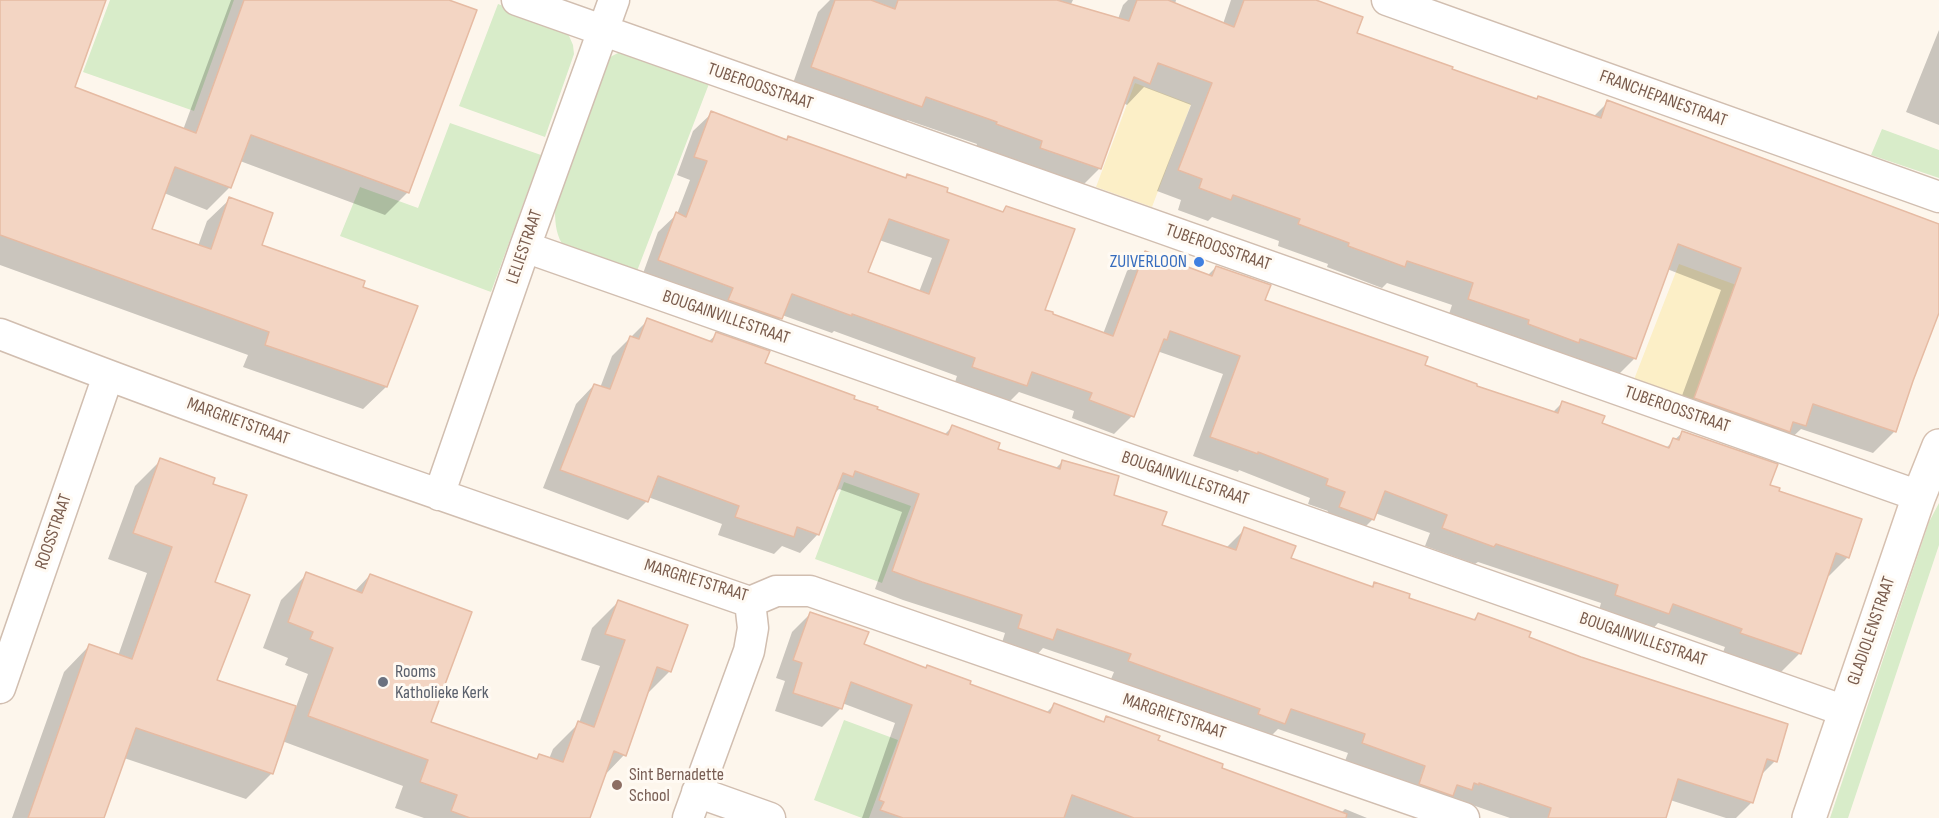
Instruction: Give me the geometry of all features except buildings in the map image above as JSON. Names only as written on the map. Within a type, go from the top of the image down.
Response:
[{"type":"street","name":"TUBEROOSSTRAAT","points":[[518,0],[1919,496]]},
{"type":"street","name":"LELIESTRAAT","points":[[440,495],[525,247],[614,0]]},
{"type":"street","name":"FRANCHEPANESTRAAT","points":[[1387,0],[1939,197]]},
{"type":"street","name":"BOUGAINVILLESTRAAT","points":[[525,247],[1845,711]]},
{"type":"street","name":"MARGRIETSTRAAT","points":[[0,334],[108,376],[440,495],[750,602],[776,591],[810,591],[1464,818]]},
{"type":"street","name":"ROOSSTRAAT","points":[[0,688],[108,376]]},
{"type":"street","name":"GLADIOLENSTRAAT","points":[[1809,818],[1919,496],[1939,446]]},
{"type":"street","points":[[750,602],[753,628],[749,651],[692,805],[770,818]]},
{"type":"green space","points":[[110,0],[234,0],[194,111],[83,72]]},
{"type":"green space","points":[[498,4],[566,29],[573,45],[574,54],[545,137],[459,106]]},
{"type":"green space","points":[[628,48],[712,76],[637,271],[562,244],[555,216],[555,205],[608,58]]},
{"type":"green space","points":[[450,123],[541,155],[491,292],[340,236],[360,187],[418,208]]},
{"type":"green space","points":[[1882,129],[1939,150],[1939,178],[1871,155]]},
{"type":"green space","points":[[844,482],[911,506],[882,583],[815,559]]},
{"type":"green space","points":[[1939,503],[1939,545],[1848,818],[1830,818],[1929,522]]},
{"type":"green space","points":[[844,720],[898,740],[869,818],[862,818],[814,800]]},
{"type":"sand","points":[[1135,83],[1191,104],[1152,207],[1096,187]]},
{"type":"sand","points":[[1679,264],[1739,286],[1694,405],[1633,382]]},
{"type":"place","name":"ZUIVERLOON","points":[[1199,262]]},
{"type":"place","name":"Rooms Katholieke Kerk","points":[[383,682]]},
{"type":"place","name":"Sint Bernadette School","points":[[617,785]]}]
